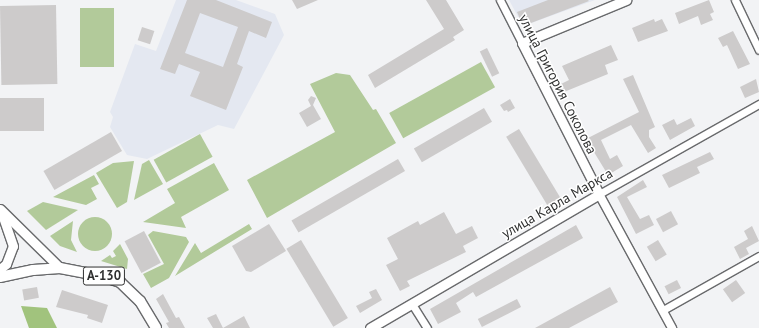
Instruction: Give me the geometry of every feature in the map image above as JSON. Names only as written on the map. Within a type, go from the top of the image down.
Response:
[{"type":"main road","points":[[522,43],[626,0]]},
{"type":"main road","name":"улица Григория Соколова","points":[[522,43],[599,194]]},
{"type":"main road","name":"улица Карла Маркса","points":[[370,328],[599,194]]},
{"type":"main road","points":[[0,210],[60,268]]},
{"type":"main road","points":[[0,210],[13,246],[6,264],[0,269]]},
{"type":"main road","name":"А-130","points":[[0,277],[33,270],[60,268],[83,271],[120,282],[140,301],[156,328]]},
{"type":"street","name":"улица Григория Соколова","points":[[500,0],[522,43]]},
{"type":"street","points":[[735,0],[759,50]]},
{"type":"street","name":"улица Карла Маркса","points":[[599,194],[759,104]]},
{"type":"street","name":"улица Григория Соколова","points":[[599,194],[672,328]]},
{"type":"street","points":[[663,310],[759,256]]},
{"type":"street","points":[[412,304],[427,328]]},
{"type":"shaded area","points":[[176,0],[236,0],[275,14],[284,35],[234,129],[218,125],[147,159],[127,155],[110,127],[113,117],[110,112],[135,44],[156,51]]},
{"type":"shaded area","points":[[509,0],[595,0],[523,26]]},
{"type":"green space","points":[[80,8],[114,8],[114,67],[80,67]]},
{"type":"green space","points":[[481,62],[495,87],[403,138],[389,113]]},
{"type":"green space","points":[[336,73],[350,75],[373,110],[376,109],[396,143],[267,218],[247,180],[335,132],[310,84]]},
{"type":"green space","points":[[200,134],[213,157],[166,182],[154,160]]},
{"type":"green space","points":[[149,160],[163,184],[134,200],[142,164]]},
{"type":"green space","points":[[134,161],[127,202],[117,208],[96,173],[113,163]]},
{"type":"green space","points":[[214,163],[229,190],[181,217],[186,228],[143,222],[175,203],[167,189]]},
{"type":"green space","points":[[94,175],[99,184],[91,188],[97,199],[86,205],[53,197]]},
{"type":"green space","points":[[43,202],[78,210],[46,230],[27,211]]},
{"type":"green space","points":[[92,217],[98,217],[102,218],[109,224],[112,234],[111,241],[105,248],[98,251],[92,251],[88,250],[81,244],[78,237],[78,231],[79,227],[85,220]]},
{"type":"green space","points":[[73,221],[71,240],[77,252],[60,246],[50,236]]},
{"type":"green space","points":[[249,224],[252,229],[175,276],[195,243],[201,253]]},
{"type":"green space","points":[[153,231],[186,237],[189,242],[169,278],[151,288],[143,274],[164,264],[148,235]]},
{"type":"green space","points":[[120,244],[128,259],[127,269],[101,261],[110,255],[112,258],[116,256],[113,251]]},
{"type":"green space","points":[[21,306],[47,308],[57,328],[29,328]]},
{"type":"building","points":[[187,0],[216,0],[272,22],[266,38],[249,31],[237,64],[243,67],[226,110],[190,96],[200,72],[179,64],[175,74],[160,69]],"holes":[[[200,13],[238,27],[223,67],[185,53]]]},
{"type":"building","points":[[292,0],[318,0],[297,9]]},
{"type":"building","points":[[426,0],[446,0],[464,30],[453,37],[455,40],[375,88],[368,75],[444,29]]},
{"type":"building","points":[[548,0],[589,1],[523,26],[517,12]]},
{"type":"building","points":[[709,0],[714,12],[710,14],[713,20],[701,25],[698,16],[679,24],[675,13]]},
{"type":"building","points":[[56,5],[57,84],[1,85],[0,6]]},
{"type":"building","points":[[654,19],[655,22],[662,19],[668,31],[638,42],[632,28]]},
{"type":"building","points":[[142,27],[154,31],[150,44],[138,40]]},
{"type":"building","points":[[733,31],[750,64],[738,69],[727,45],[723,47],[718,38]]},
{"type":"building","points":[[611,45],[618,60],[605,65],[608,74],[564,92],[561,84],[569,80],[562,66]]},
{"type":"building","points":[[487,48],[499,73],[492,77],[480,52]]},
{"type":"building","points":[[633,75],[655,127],[649,130],[649,137],[656,148],[648,153],[631,125],[601,140],[610,159],[617,155],[623,166],[608,175],[586,139],[639,112],[623,79]]},
{"type":"building","points":[[756,79],[759,92],[745,98],[740,87]]},
{"type":"building","points":[[311,96],[316,98],[313,105],[321,119],[307,127],[299,113],[311,106],[308,100]]},
{"type":"building","points":[[0,98],[44,98],[44,131],[0,131]]},
{"type":"building","points":[[510,99],[515,108],[508,112],[507,110],[504,111],[500,105]]},
{"type":"building","points":[[484,108],[492,122],[422,162],[414,149]]},
{"type":"building","points":[[691,118],[695,126],[670,140],[662,125],[674,119],[677,125]]},
{"type":"building","points":[[519,129],[560,198],[547,205],[506,137]]},
{"type":"building","points":[[111,132],[122,151],[54,190],[43,171]]},
{"type":"building","points":[[710,152],[714,159],[697,167],[700,173],[669,188],[662,175]]},
{"type":"building","points":[[398,159],[405,171],[298,233],[291,220]]},
{"type":"building","points":[[643,180],[647,187],[627,197],[640,219],[649,215],[654,225],[636,234],[617,197]]},
{"type":"building","points":[[671,211],[678,224],[663,232],[656,219]]},
{"type":"building","points":[[444,212],[456,234],[472,226],[478,238],[463,246],[466,252],[407,281],[410,286],[400,291],[386,265],[398,259],[387,238],[418,221],[420,225]]},
{"type":"building","points":[[269,224],[286,251],[251,272],[246,271],[232,246]]},
{"type":"building","points":[[576,225],[583,238],[476,297],[473,292],[456,303],[461,312],[438,324],[430,309]]},
{"type":"building","points":[[752,226],[759,241],[746,248],[749,254],[740,259],[734,247],[748,239],[744,231]]},
{"type":"building","points":[[144,231],[161,263],[141,273],[125,241]]},
{"type":"building","points":[[301,240],[348,318],[333,327],[286,249]]},
{"type":"building","points":[[658,240],[667,255],[656,261],[647,247]]},
{"type":"building","points":[[677,280],[681,288],[669,294],[665,286]]},
{"type":"building","points":[[736,280],[745,293],[732,302],[723,289]]},
{"type":"building","points":[[37,287],[39,298],[24,300],[22,290]]},
{"type":"building","points":[[610,287],[618,302],[569,328],[535,328]]},
{"type":"building","points":[[376,289],[382,300],[360,313],[356,306],[372,298],[369,292]]},
{"type":"building","points":[[62,290],[108,305],[102,323],[87,318],[88,315],[56,307]]},
{"type":"building","points":[[163,294],[176,318],[179,317],[185,328],[169,328],[166,323],[169,322],[156,299]]},
{"type":"building","points":[[517,299],[521,307],[482,327],[478,319]]},
{"type":"building","points":[[216,314],[223,328],[213,328],[207,318]]},
{"type":"building","points":[[244,316],[250,328],[223,328]]}]
